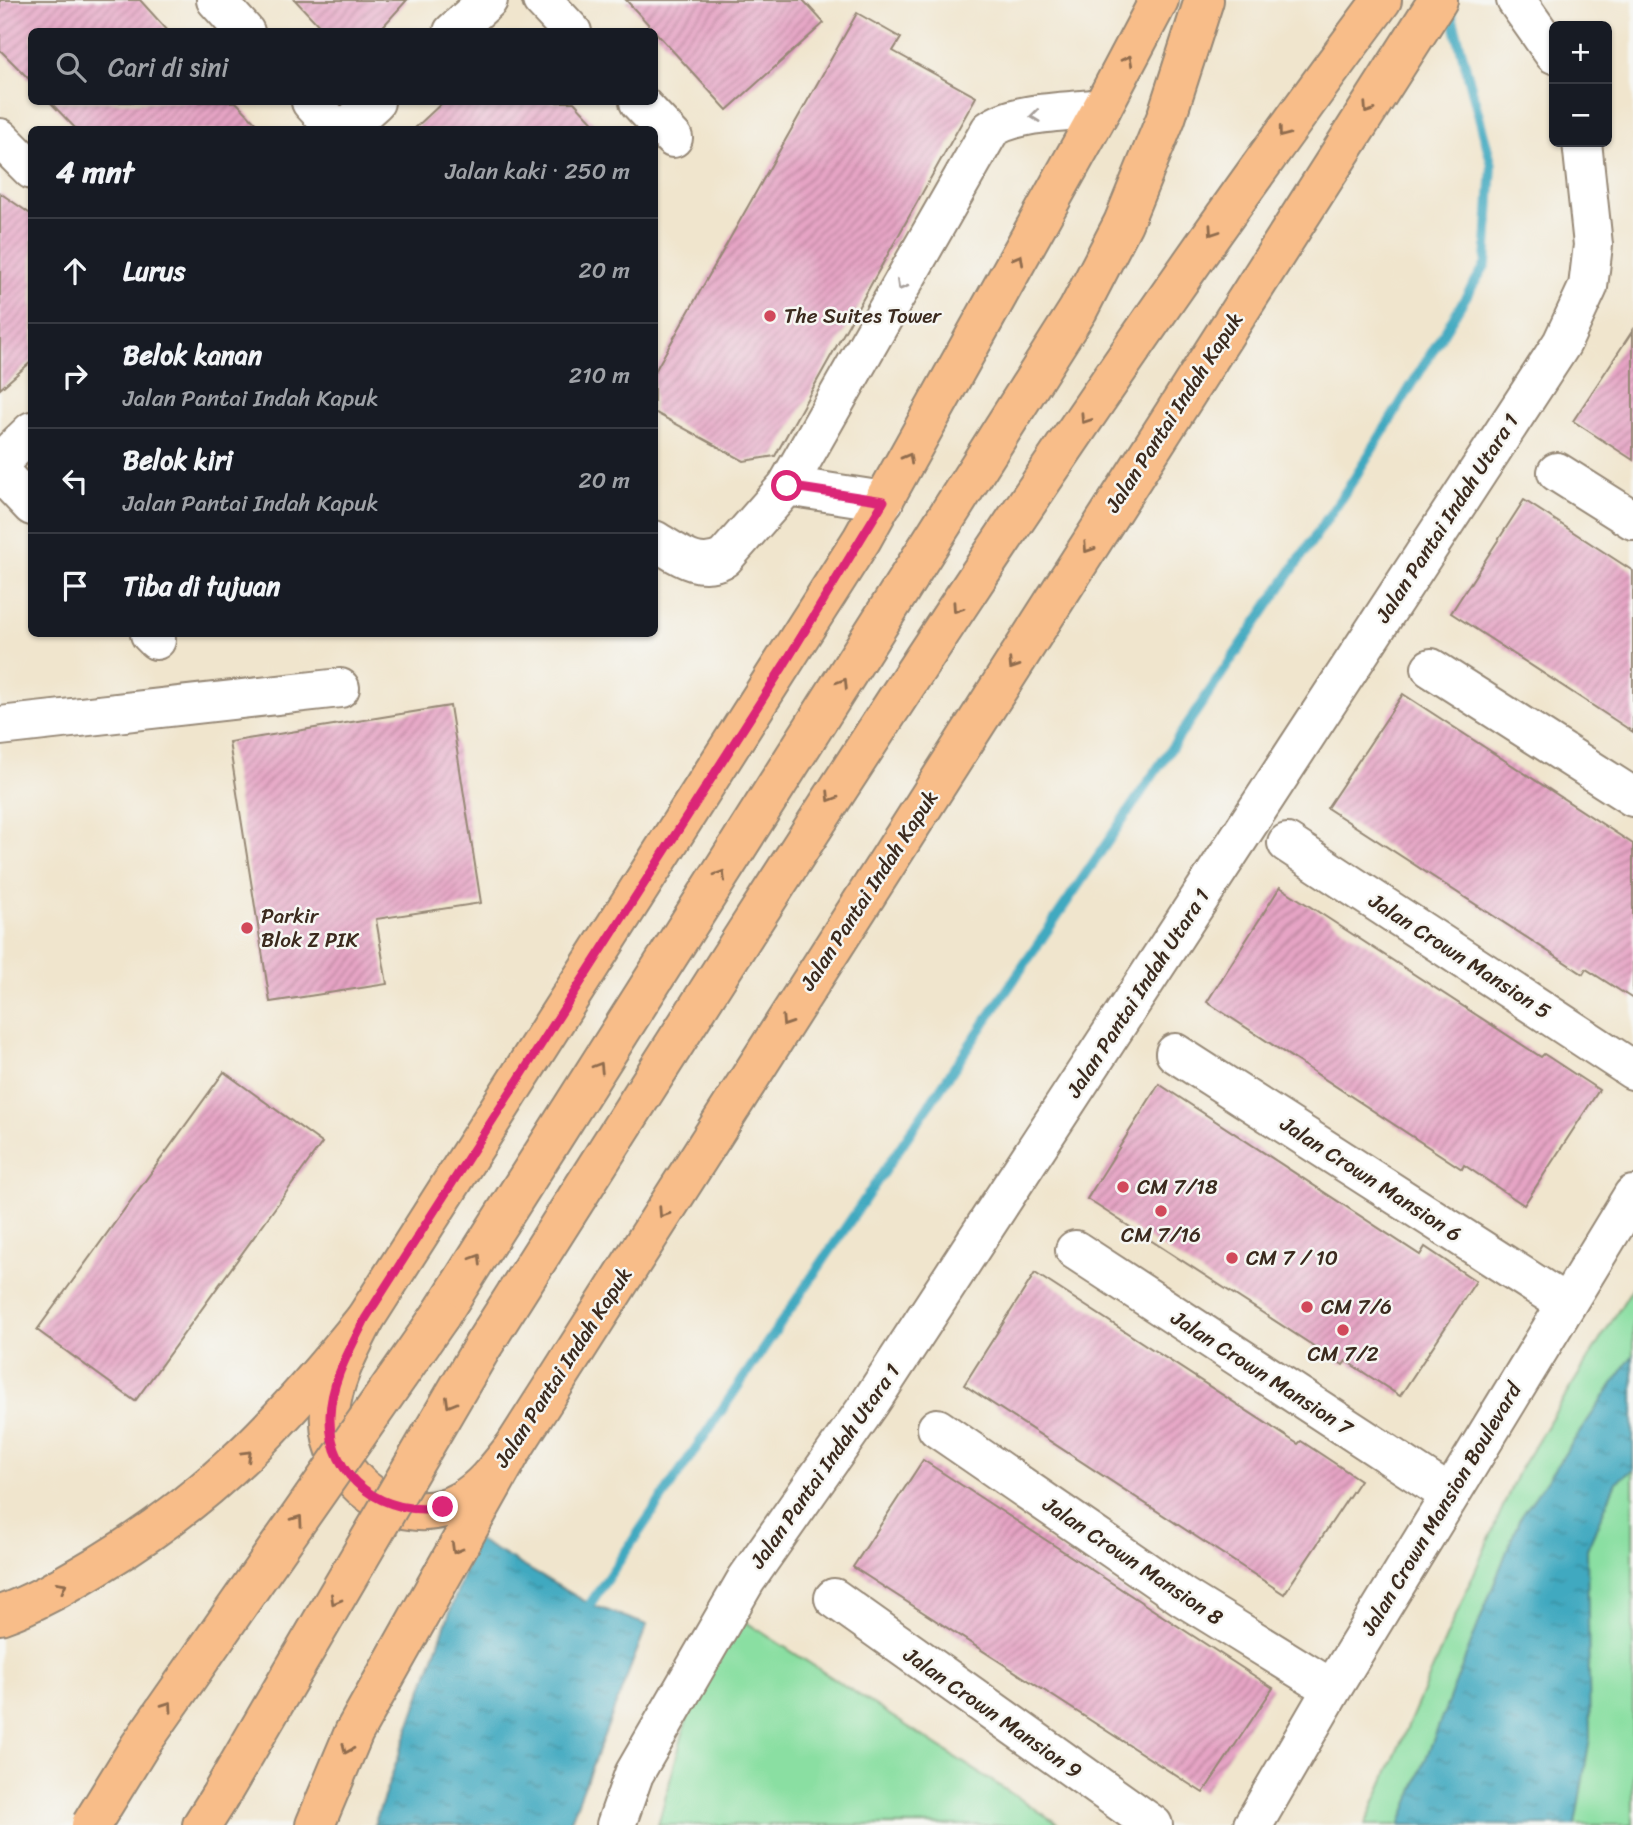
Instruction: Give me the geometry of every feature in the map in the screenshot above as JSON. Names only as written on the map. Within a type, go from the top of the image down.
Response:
[{"type":"main road","name":"Jalan Pantai Indah Kapuk","points":[[1159,0],[884,501],[784,665],[365,1319],[337,1377],[330,1416],[337,1453],[343,1468],[355,1482],[385,1504],[414,1511],[443,1507],[460,1501],[474,1491],[514,1447],[1438,0]]},
{"type":"main road","points":[[91,1825],[139,1747],[440,1316],[1078,310],[1123,223],[1161,130],[1204,0]]},
{"type":"main road","points":[[209,1816],[484,1345],[862,748],[1251,175],[1382,0]]},
{"type":"main road","points":[[0,1615],[85,1573],[137,1541],[208,1489],[290,1410],[365,1319]]},
{"type":"main road","points":[[315,1825],[354,1732],[514,1447]]},
{"type":"main road","points":[[74,1825],[139,1747]]},
{"type":"street","points":[[216,0],[241,28]]},
{"type":"street","points":[[457,28],[488,0]]},
{"type":"street","points":[[542,0],[568,28]]},
{"type":"street","points":[[1517,0],[1549,47]]},
{"type":"street","points":[[314,105],[333,126]]},
{"type":"street","points":[[348,126],[372,105]]},
{"type":"street","points":[[642,105],[673,138]]},
{"type":"street","points":[[658,542],[695,564],[710,566],[724,558],[787,486],[990,130],[1000,122],[1015,118],[1102,108]]},
{"type":"street","points":[[0,138],[28,166]]},
{"type":"street","name":"Jalan Pantai Indah Utara 1","points":[[616,1825],[634,1774],[746,1580],[870,1403],[1562,343],[1588,287],[1593,245],[1583,147]]},
{"type":"street","points":[[0,462],[28,435]]},
{"type":"street","points":[[0,472],[28,502]]},
{"type":"street","points":[[1557,472],[1633,520]]},
{"type":"street","points":[[787,486],[884,501]]},
{"type":"street","points":[[1431,668],[1633,797]]},
{"type":"street","points":[[0,726],[340,688]]},
{"type":"street","name":"Jalan Crown Mansion 5","points":[[1287,843],[1633,1070]]},
{"type":"street","name":"Jalan Crown Mansion 6","points":[[1175,1053],[1566,1304]]},
{"type":"street","name":"Jalan Crown Mansion Boulevard","points":[[1253,1825],[1332,1689],[1633,1195]]},
{"type":"street","name":"Jalan Crown Mansion 7","points":[[1075,1250],[1450,1495]]},
{"type":"street","name":"Jalan Crown Mansion 8","points":[[937,1428],[1184,1597],[1332,1689]]},
{"type":"street","name":"Jalan Crown Mansion 9","points":[[834,1598],[1153,1825]]},
{"type":"green space","points":[[1633,1287],[1633,1825],[1365,1825],[1518,1472]]},
{"type":"green space","points":[[718,1604],[1060,1825],[658,1825]]},
{"type":"water","points":[[1633,1355],[1633,1470],[1616,1482],[1587,1549],[1590,1738],[1575,1825],[1400,1825],[1519,1520]]},
{"type":"water","points":[[476,1539],[590,1604],[647,1625],[569,1825],[374,1825]]},
{"type":"building","points":[[0,0],[140,0],[165,28],[28,28],[28,78],[0,50]]},
{"type":"building","points":[[295,0],[407,0],[382,28],[321,28]]},
{"type":"building","points":[[626,0],[803,0],[824,23],[727,110],[658,35],[658,28],[652,28]]},
{"type":"building","name":"The Suites Tower","points":[[857,13],[901,38],[893,51],[976,97],[775,456],[744,461],[658,414],[658,366]]},
{"type":"building","points":[[53,105],[239,105],[259,126],[73,126]]},
{"type":"building","points":[[440,105],[577,105],[596,126],[417,126]]},
{"type":"building","points":[[0,193],[28,212],[28,364],[0,389]]},
{"type":"building","points":[[1633,330],[1633,460],[1573,421]]},
{"type":"building","points":[[1524,500],[1633,571],[1633,732],[1451,613]]},
{"type":"building","points":[[1403,694],[1633,844],[1633,999],[1586,969],[1583,974],[1327,808]]},
{"type":"building","points":[[450,706],[481,903],[376,919],[387,984],[270,1002],[229,742]]},
{"type":"building","points":[[1280,887],[1541,1057],[1544,1054],[1599,1090],[1524,1205],[1464,1165],[1462,1169],[1207,1002]]},
{"type":"building","points":[[224,1072],[322,1143],[135,1401],[37,1330]]},
{"type":"building","points":[[1159,1084],[1420,1255],[1425,1247],[1476,1281],[1400,1396],[1346,1361],[1343,1365],[1087,1199]]},
{"type":"building","points":[[1035,1273],[1298,1444],[1301,1441],[1360,1480],[1284,1594],[964,1385]]},
{"type":"building","points":[[923,1460],[1273,1688],[1203,1793],[853,1567]]},
{"type":"waterway","points":[[586,1617],[590,1604],[1354,479],[1486,264],[1492,165],[1448,1]]},
{"type":"place","name":"The Suites Tower","points":[[770,316]]},
{"type":"place","name":"Parkir Blok Z PIK","points":[[247,928]]},
{"type":"place","name":"CM 7/18","points":[[1123,1187]]},
{"type":"place","name":"CM 7/16","points":[[1161,1211]]},
{"type":"place","name":"CM 7 / 10","points":[[1232,1258]]},
{"type":"place","name":"CM 7/6","points":[[1307,1307]]},
{"type":"place","name":"CM 7/2","points":[[1343,1330]]},
{"type":"route","points":[[443,1507],[414,1511],[385,1504],[355,1482],[343,1468],[332,1437],[330,1416],[337,1377],[365,1319],[784,665],[884,501],[787,486]]}]
